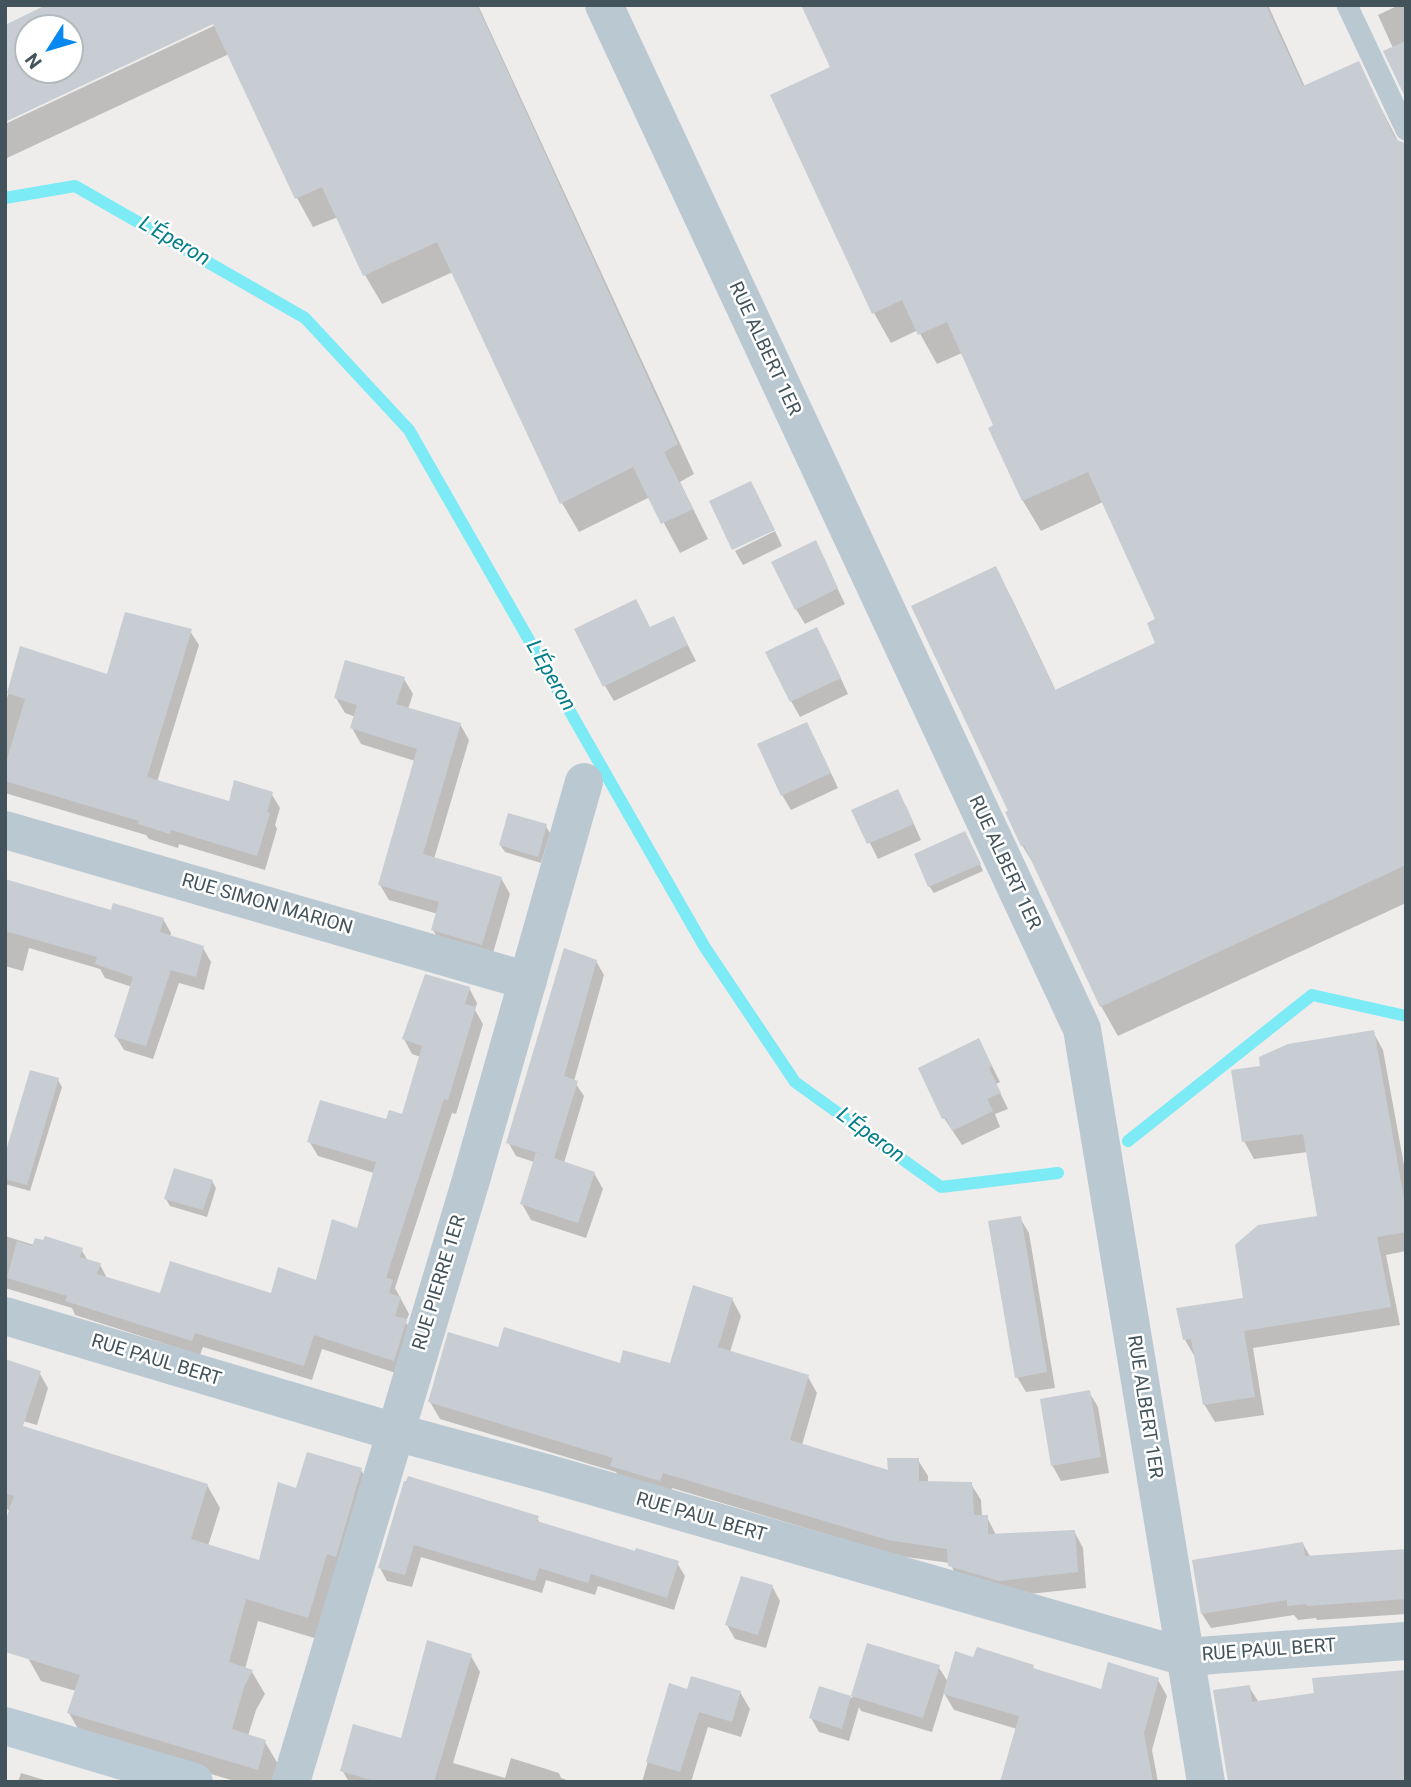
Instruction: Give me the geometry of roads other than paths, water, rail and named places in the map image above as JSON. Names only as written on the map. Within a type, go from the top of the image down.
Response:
[{"type":"street","name":"RUE ALBERT 1ER","points":[[604,5],[1082,1029],[1206,1782]]},
{"type":"street","name":"RUE PIERRE 1ER","points":[[291,1782],[528,981],[584,782]]},
{"type":"street","name":"RUE SIMON MARION","points":[[5,830],[528,981]]},
{"type":"street","name":"RUE PAUL BERT","points":[[5,1316],[395,1432],[1185,1657],[1406,1641]]},
{"type":"street","points":[[5,1726],[194,1782]]},
{"type":"lane","points":[[1347,5],[1406,130]]},
{"type":"waterway","name":"L'Éperon","points":[[5,198],[75,186],[305,318],[409,430],[704,946],[795,1082],[941,1187],[1058,1173]]},
{"type":"waterway","name":"L'Éperon","points":[[1128,1141],[1312,995],[1406,1016]]}]
